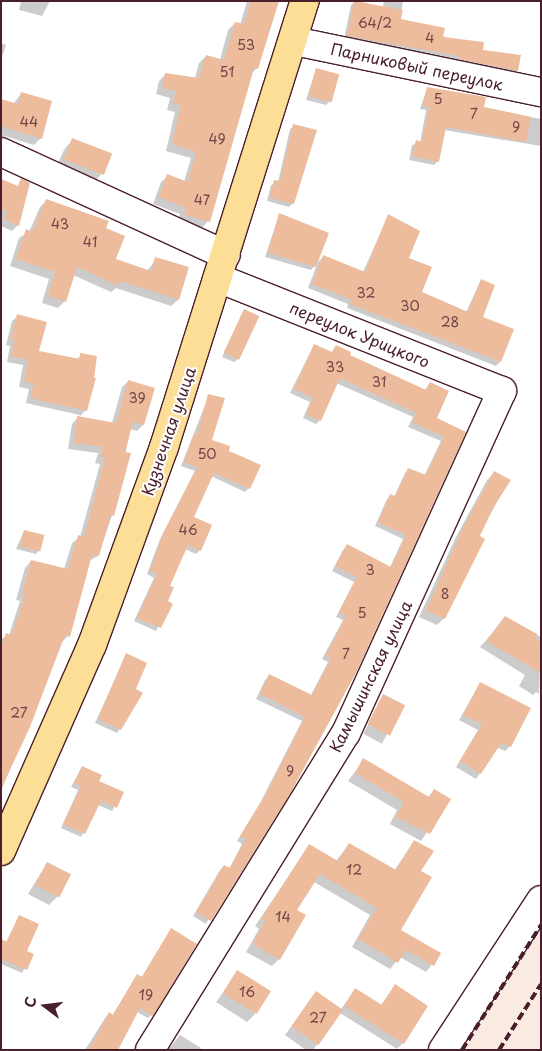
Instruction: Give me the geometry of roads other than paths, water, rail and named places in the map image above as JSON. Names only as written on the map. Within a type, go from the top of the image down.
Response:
[{"type":"main road","name":"Кузнечная улица","points":[[1,850],[92,645],[164,447],[294,41],[305,1]]},
{"type":"street","name":"Парниковый переулок","points":[[294,41],[541,92]]},
{"type":"street","name":"переулок Урицкого","points":[[1,152],[222,267],[502,390]]},
{"type":"street","name":"Камышинская улица","points":[[150,1050],[346,733],[502,390]]},
{"type":"street","points":[[443,1050],[541,900]]},
{"type":"railway","points":[[462,1050],[541,925]]},
{"type":"railway","points":[[499,1050],[541,984]]}]
